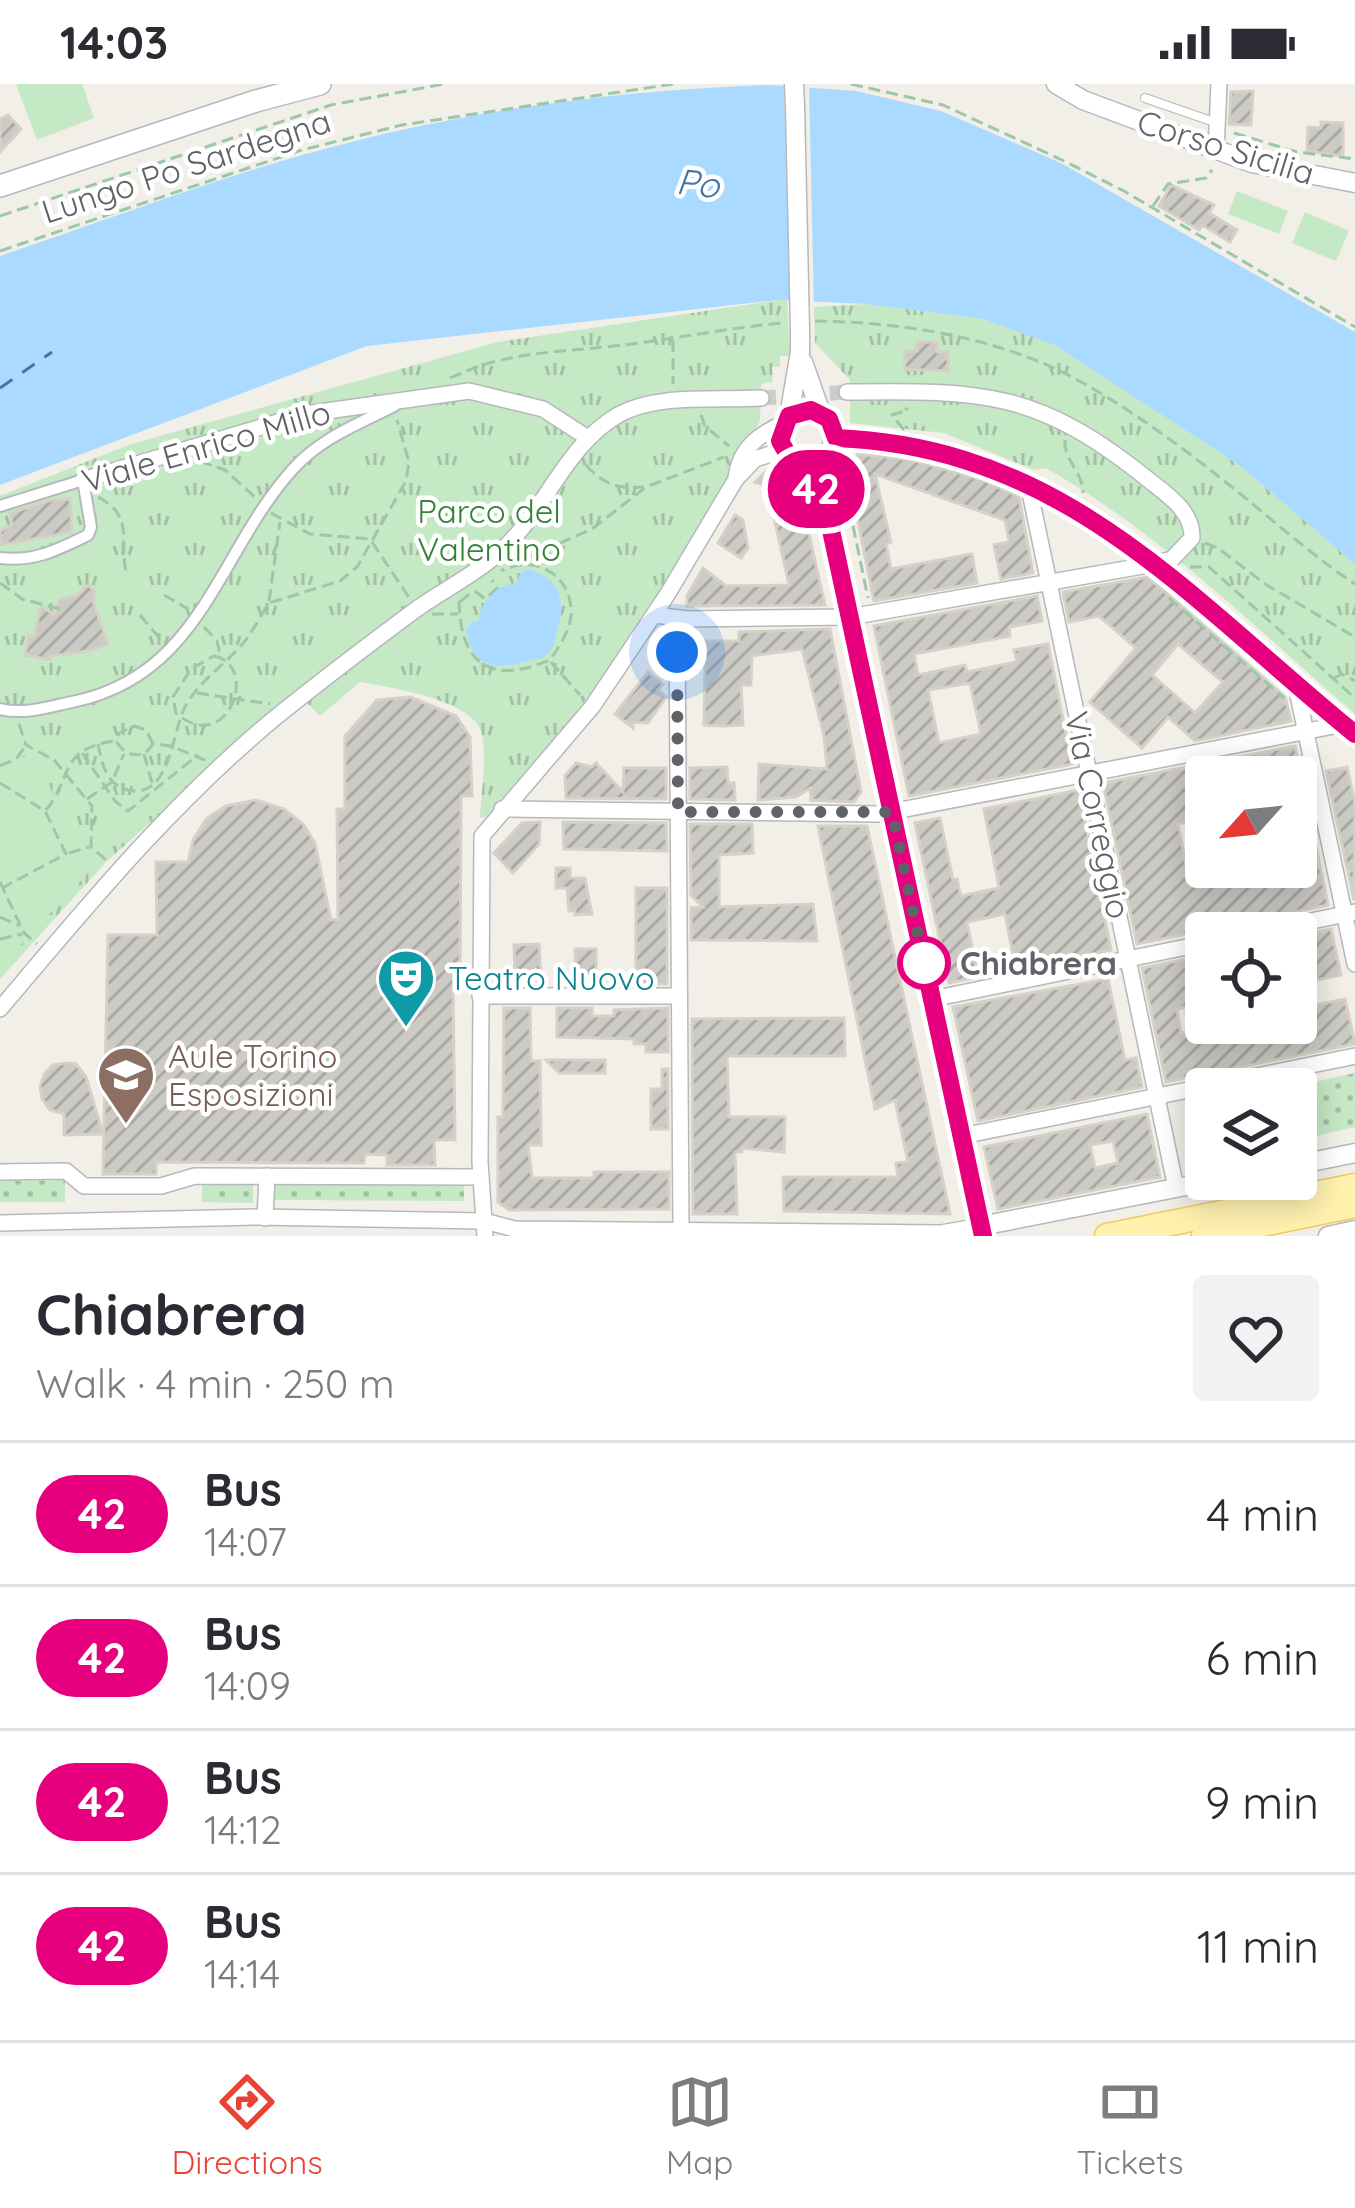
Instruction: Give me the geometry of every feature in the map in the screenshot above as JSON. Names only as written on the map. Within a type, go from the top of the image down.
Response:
[{"type":"main road","points":[[0,186],[256,100],[320,84]]},
{"type":"main road","points":[[1107,1236],[1355,1186]]},
{"type":"main road","points":[[1204,1236],[1355,1205]]},
{"type":"street","points":[[794,84],[800,352],[781,431],[783,450],[802,465],[826,507],[982,1231]]},
{"type":"street","name":"Corso Sicilia","points":[[1056,84],[1216,150],[1278,170],[1355,183]]},
{"type":"street","name":"Corso Sicilia","points":[[1080,84],[1099,105]]},
{"type":"street","points":[[1216,150],[1219,84]]},
{"type":"street","points":[[800,352],[820,413],[834,428],[826,507]]},
{"type":"street","name":"Viale Enrico Millo","points":[[3,505],[305,414],[469,391],[543,409],[588,438]]},
{"type":"street","points":[[655,615],[676,619],[872,614],[1154,564],[1172,559],[1192,538],[1193,527],[1185,512],[1166,494],[1097,440],[1040,411],[970,392],[847,392]]},
{"type":"street","points":[[0,1010],[116,870],[178,806],[279,715],[418,608],[498,554],[521,531],[588,438],[644,403],[761,398]]},
{"type":"street","points":[[0,710],[18,713],[90,699],[116,688],[170,652],[194,623],[291,471],[334,435],[407,399]]},
{"type":"street","points":[[736,479],[743,452],[801,411],[820,413]]},
{"type":"street","points":[[485,1228],[481,1177],[482,836],[592,707],[655,615],[736,479],[755,459],[783,450]]},
{"type":"street","points":[[802,465],[817,464],[835,453],[942,451],[1028,483],[1086,516],[1154,564],[1349,729]]},
{"type":"street","points":[[0,559],[42,557],[88,535],[91,527],[83,480]]},
{"type":"street","name":"Via Correggio","points":[[1028,483],[1176,1188]]},
{"type":"street","points":[[676,619],[681,1229]]},
{"type":"street","points":[[1295,681],[1350,913],[1355,964]]},
{"type":"street","points":[[502,809],[892,812],[1304,732],[1349,729]]},
{"type":"street","points":[[1317,920],[1350,913]]},
{"type":"street","points":[[932,999],[1185,947]]},
{"type":"street","points":[[480,996],[679,996]]},
{"type":"street","points":[[962,1136],[1355,1056]]},
{"type":"street","points":[[1317,1161],[1355,1153]]},
{"type":"street","points":[[0,1172],[66,1172],[84,1186],[161,1186],[195,1176],[481,1177]]},
{"type":"street","points":[[265,1218],[267,1176]]},
{"type":"street","points":[[0,1223],[265,1218],[514,1229],[941,1233],[982,1231],[1185,1186]]},
{"type":"street","points":[[1328,1236],[1355,1231]]},
{"type":"lane","points":[[1145,98],[1219,125]]},
{"type":"path","points":[[0,216],[331,105],[444,84]]},
{"type":"path","name":"Lungo Po Sardegna","points":[[0,251],[302,150],[401,125],[673,84]]},
{"type":"path","points":[[851,84],[943,106],[1062,160],[1355,328]]},
{"type":"path","points":[[1219,125],[1282,148],[1355,159]]},
{"type":"path","points":[[1152,208],[1168,184],[1206,178],[1212,170]]},
{"type":"path","points":[[673,338],[673,400]]},
{"type":"path","points":[[696,402],[705,426],[724,444],[743,452]]},
{"type":"path","points":[[898,403],[908,410],[892,415],[907,433]]},
{"type":"path","points":[[269,602],[340,581],[357,567],[400,493],[409,461],[400,426],[389,409]]},
{"type":"path","points":[[1068,434],[1064,446],[1082,478],[1083,493]]},
{"type":"path","points":[[196,445],[200,462],[241,481],[281,520],[327,538],[370,539]]},
{"type":"path","points":[[517,562],[592,529],[646,487],[743,452]]},
{"type":"path","points":[[835,453],[872,614]]},
{"type":"path","points":[[586,466],[600,481],[622,488],[646,487]]},
{"type":"path","points":[[100,497],[111,504],[122,523],[127,538],[122,556],[125,572]]},
{"type":"path","points":[[98,744],[112,782],[133,791],[152,788],[166,767],[180,717],[223,658],[242,645],[269,602],[281,520]]},
{"type":"path","points":[[1192,538],[1218,548],[1280,594],[1355,637]]},
{"type":"path","points":[[370,539],[418,608],[439,616],[460,614]]},
{"type":"path","points":[[456,594],[462,638],[470,655],[484,665],[514,672],[550,661],[566,633],[572,605],[561,580],[534,563],[507,558]]},
{"type":"path","points":[[1190,567],[1209,568],[1355,698]]},
{"type":"path","points":[[474,590],[484,599],[497,588],[490,577]]},
{"type":"path","points":[[0,583],[22,599],[60,608]]},
{"type":"path","points":[[1159,589],[1283,698],[1287,710]]},
{"type":"path","points":[[164,595],[187,609],[203,609]]},
{"type":"path","points":[[140,615],[170,652]]},
{"type":"path","points":[[194,623],[218,641],[236,679],[234,698],[227,713],[206,725],[180,717],[172,703],[178,683],[199,663],[223,658]]},
{"type":"path","points":[[550,661],[592,707]]},
{"type":"path","points":[[1332,679],[1342,674],[1355,681]]},
{"type":"path","points":[[196,692],[264,700],[279,715]]},
{"type":"path","points":[[18,713],[26,745],[54,760],[92,806],[91,847],[116,870]]},
{"type":"path","points":[[116,741],[119,733],[134,726],[146,730],[153,744]]},
{"type":"path","points":[[45,811],[54,801],[63,773],[82,753],[116,741]]},
{"type":"path","points":[[116,741],[124,752],[144,754]]},
{"type":"path","points":[[153,744],[172,746],[214,765]]},
{"type":"path","points":[[144,754],[153,744]]},
{"type":"path","points":[[0,766],[16,759],[26,745]]},
{"type":"path","points":[[87,799],[112,782],[124,752]]},
{"type":"path","points":[[82,753],[122,810],[128,811],[198,755]]},
{"type":"path","points":[[144,754],[152,788]]},
{"type":"path","points":[[0,783],[45,811],[66,854]]},
{"type":"path","points":[[46,955],[24,934],[1,885],[91,847]]},
{"type":"path","points":[[0,917],[22,926]]},
{"type":"path","points":[[0,940],[24,934]]},
{"type":"green space","points":[[16,84],[82,84],[94,118],[37,140]]},
{"type":"green space","points":[[1237,191],[1288,211],[1279,234],[1228,214]]},
{"type":"green space","points":[[1305,212],[1349,231],[1336,261],[1292,243]]},
{"type":"green space","name":"Parco del Valentino","points":[[787,301],[790,356],[780,356],[780,366],[772,367],[773,382],[761,384],[760,421],[754,432],[647,614],[564,730],[493,815],[480,818],[483,741],[474,720],[462,711],[428,697],[360,682],[320,716],[297,693],[107,861],[0,979],[0,496],[131,444],[498,342]]},
{"type":"green space","points":[[866,304],[983,319],[1054,345],[1239,465],[1355,564],[1355,714],[1168,552],[1046,468],[1034,470],[944,433],[850,423],[850,380],[815,343],[814,307]]},
{"type":"green space","points":[[0,735],[45,776],[88,873],[0,967]]},
{"type":"green space","points":[[1355,1073],[1355,1127],[1317,1136],[1317,1081]]},
{"type":"green space","points":[[65,1180],[65,1202],[0,1202],[0,1181]]},
{"type":"green space","points":[[202,1183],[253,1184],[253,1203],[202,1202]]},
{"type":"green space","points":[[464,1183],[464,1201],[274,1200],[275,1184]]},
{"type":"water","name":"Po","points":[[769,85],[856,91],[941,111],[1061,163],[1355,332],[1355,564],[1239,465],[1054,345],[983,319],[866,304],[778,300],[367,346],[0,485],[0,256],[267,165],[420,126],[594,98]]},
{"type":"water","points":[[528,569],[549,579],[559,595],[561,614],[554,645],[542,658],[490,664],[475,653],[466,630],[478,621],[491,595],[517,583],[520,573]]},
{"type":"pier","points":[[784,84],[809,84],[814,310],[790,307]]},
{"type":"building","points":[[1253,91],[1251,125],[1229,124],[1231,92]]},
{"type":"building","points":[[8,115],[21,129],[0,152],[0,119]]},
{"type":"building","points":[[1321,122],[1343,123],[1343,156],[1307,151],[1308,127],[1321,128]]},
{"type":"building","points":[[1171,185],[1214,205],[1209,213],[1237,230],[1230,242],[1159,206]]},
{"type":"building","points":[[917,342],[937,342],[937,352],[948,352],[948,371],[905,369],[905,351],[917,351]]},
{"type":"building","points":[[858,454],[912,460],[983,480],[1019,497],[1033,573],[1001,579],[994,545],[1009,542],[1005,520],[875,474],[891,542],[886,544],[891,569],[972,554],[977,583],[874,601],[847,467]]},
{"type":"building","points":[[770,467],[796,476],[825,605],[687,606],[687,596],[703,568],[726,586],[789,585],[767,486],[755,482]]},
{"type":"building","points":[[70,499],[72,532],[0,545],[0,531],[12,525],[10,513]]},
{"type":"building","points":[[735,515],[743,520],[748,548],[741,558],[718,543]]},
{"type":"building","points":[[1148,577],[1285,697],[1291,721],[1195,741],[1168,717],[1142,748],[1090,702],[1136,648],[1099,616],[1069,622],[1063,592]],"holes":[[[1178,644],[1223,682],[1195,713],[1152,675]]]},
{"type":"building","points":[[88,585],[95,591],[93,601],[108,644],[50,656],[50,660],[25,655],[41,606],[54,615],[59,600],[78,595]]},
{"type":"building","points":[[1037,596],[1042,621],[1009,627],[1010,636],[914,654],[918,675],[965,665],[967,672],[1017,662],[1014,650],[1048,644],[1072,764],[909,796],[874,626]],"holes":[[[970,683],[981,734],[939,743],[928,690]]]},
{"type":"building","points":[[830,629],[861,792],[854,802],[811,800],[810,788],[796,797],[758,800],[759,764],[827,769],[824,736],[802,649],[752,656],[751,685],[741,685],[743,725],[704,725],[705,665],[693,665],[693,641],[739,641],[739,632]]},
{"type":"building","points":[[648,672],[663,684],[658,690],[666,697],[648,723],[633,722],[633,728],[615,714]]},
{"type":"building","points":[[410,697],[456,716],[470,737],[472,796],[461,796],[460,991],[453,991],[455,1140],[434,1140],[435,1165],[387,1165],[387,1155],[365,1154],[364,1163],[156,1162],[156,1174],[103,1174],[108,935],[157,935],[156,862],[188,862],[193,840],[207,818],[226,806],[256,800],[284,809],[303,824],[315,843],[331,920],[338,919],[337,809],[345,809],[345,736],[377,700]]},
{"type":"building","points":[[1295,746],[1297,756],[1243,756]]},
{"type":"building","points":[[576,763],[592,767],[596,763],[623,792],[624,768],[666,768],[666,799],[566,798],[565,776]]},
{"type":"building","points":[[727,767],[735,800],[690,799],[690,768]]},
{"type":"building","points":[[1185,767],[1185,822],[1178,824],[1185,888],[1317,888],[1317,852],[1328,905],[1294,912],[1185,912],[1185,934],[1137,944],[1103,783]]},
{"type":"building","points":[[1347,767],[1355,803],[1354,900],[1326,771]]},
{"type":"building","points":[[1079,790],[1111,950],[1016,970],[1005,914],[967,922],[978,977],[949,983],[915,823],[940,818],[961,896],[999,888],[984,809]]},
{"type":"building","points":[[540,822],[539,844],[513,873],[494,853],[522,823]]},
{"type":"building","points":[[563,822],[666,823],[667,851],[564,849]]},
{"type":"building","points":[[690,824],[752,824],[753,853],[719,855],[719,907],[813,904],[817,941],[691,940],[691,908],[703,907],[691,895]]},
{"type":"building","points":[[818,826],[867,826],[950,1214],[784,1211],[783,1177],[898,1177],[896,1163],[908,1162],[895,1100],[875,1109]]},
{"type":"building","points":[[556,868],[570,868],[570,878],[585,878],[592,914],[569,911],[567,888],[556,888]]},
{"type":"building","points":[[636,888],[667,888],[667,984],[636,984]]},
{"type":"building","points":[[1331,929],[1341,975],[1317,980],[1317,932]]},
{"type":"building","points":[[539,944],[541,976],[515,976],[514,945]]},
{"type":"building","points":[[575,949],[596,949],[596,976],[576,977]]},
{"type":"building","points":[[1185,959],[1185,1007],[1177,1009],[1185,1044],[1317,1044],[1317,1005],[1345,999],[1355,1044],[1236,1068],[1185,1068],[1185,1078],[1166,1082],[1142,968]]},
{"type":"building","points":[[1108,979],[1125,1060],[1136,1058],[1142,1087],[978,1121],[953,1007]]},
{"type":"building","points":[[504,1008],[530,1008],[531,1061],[540,1061],[541,1145],[528,1145],[532,1178],[669,1172],[669,1209],[509,1210],[498,1202]]},
{"type":"building","points":[[557,1008],[592,1008],[592,1016],[614,1016],[614,1010],[668,1008],[668,1052],[646,1052],[646,1044],[634,1044],[634,1039],[557,1037]]},
{"type":"building","points":[[844,1018],[845,1056],[727,1056],[729,1117],[785,1117],[784,1152],[742,1148],[735,1152],[737,1214],[693,1214],[692,1019]]},
{"type":"building","points":[[546,1060],[605,1060],[605,1073],[559,1073]]},
{"type":"building","points":[[76,1064],[86,1077],[103,1134],[64,1135],[64,1114],[50,1110],[42,1099],[45,1073],[53,1065]]},
{"type":"building","points":[[662,1069],[668,1069],[668,1129],[651,1129],[651,1089],[662,1089]]},
{"type":"building","points":[[1147,1114],[1160,1177],[998,1209],[984,1147]],"holes":[[[1113,1141],[1118,1163],[1095,1168],[1090,1145]]]},
{"type":"ferry route","points":[[0,388],[52,352]]},
{"type":"tunnel","points":[[761,398],[847,392]]},
{"type":"bus line","name":"42","points":[[983,1236],[826,507],[802,465],[783,450],[781,431],[789,416],[811,410],[829,419],[836,438],[909,444],[975,460],[1057,499],[1154,564],[1355,734]]},
{"type":"place","name":"Chiabrera","points":[[924,963]]},
{"type":"place","name":"Teatro Nuovo","points":[[406,1029]]},
{"type":"place","name":"Aule Torino Esposizioni","points":[[126,1126]]},
{"type":"route","points":[[677,652],[678,812],[892,812],[924,963]]}]
